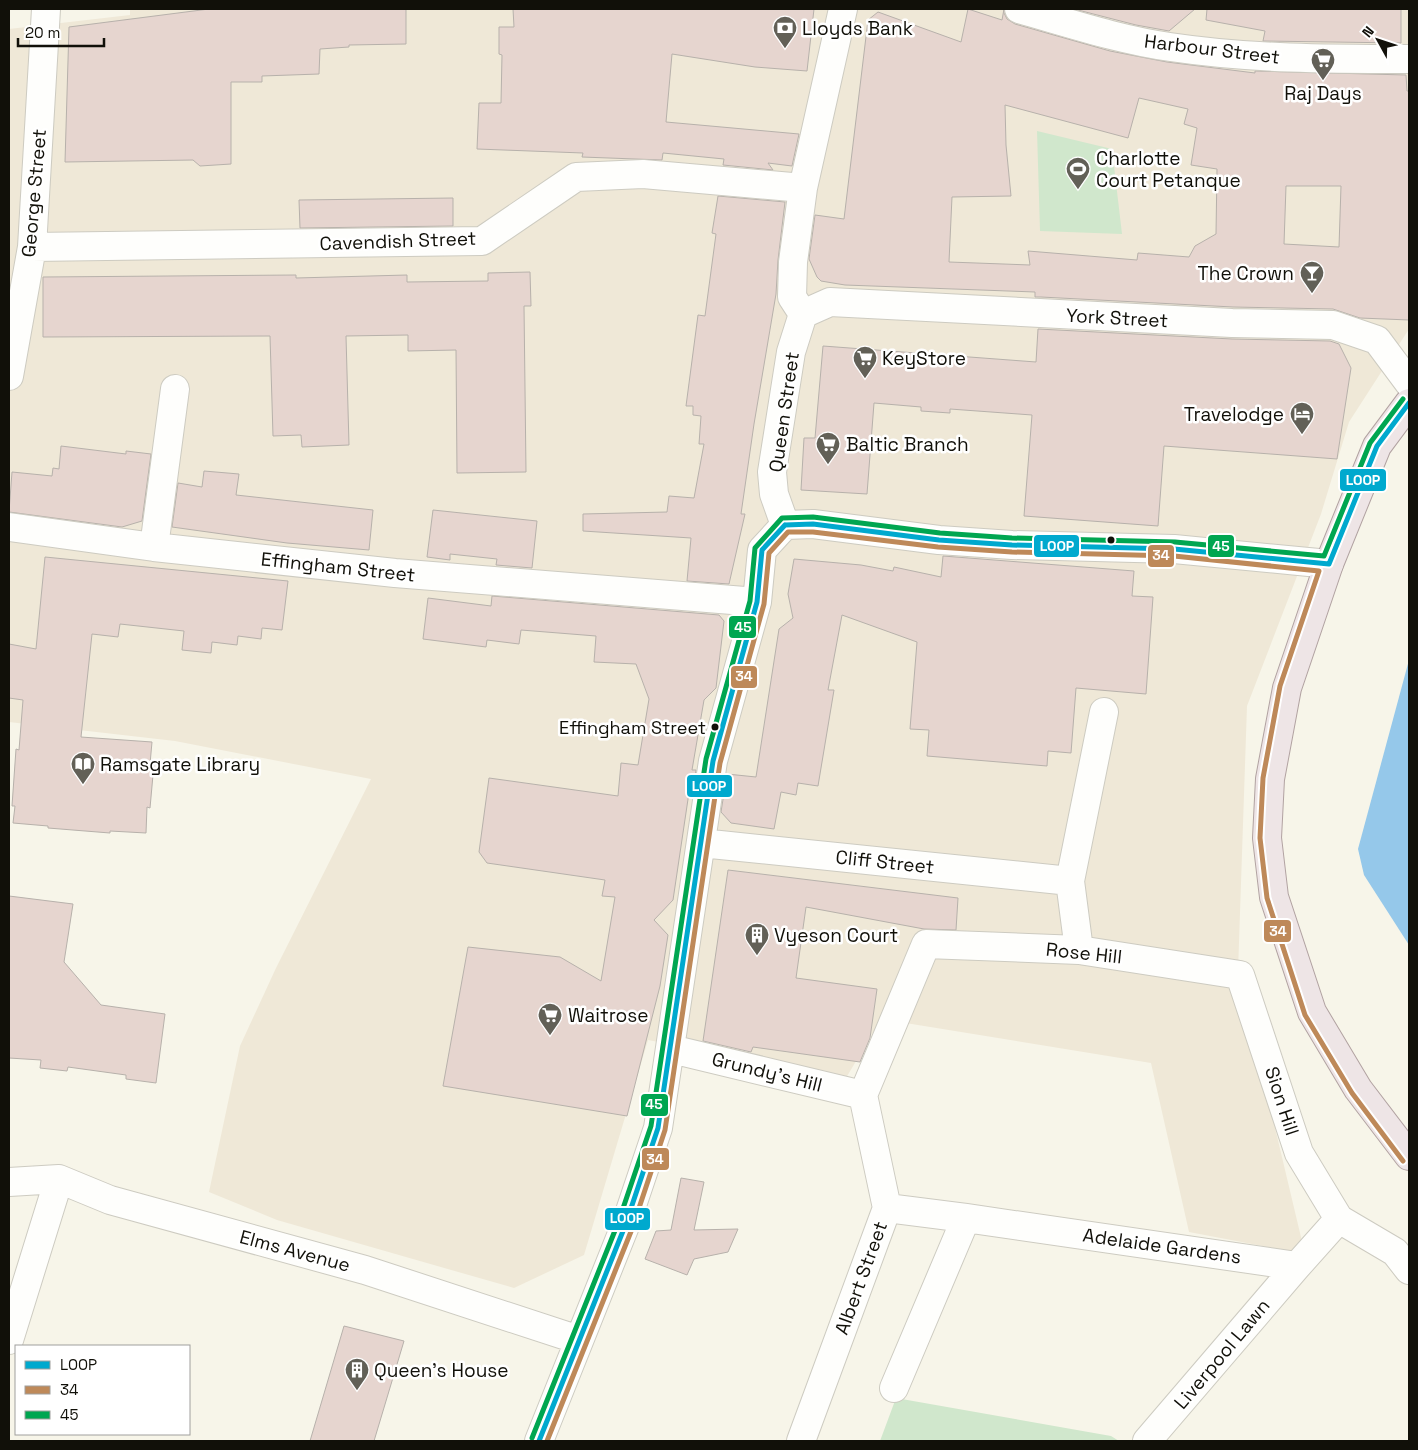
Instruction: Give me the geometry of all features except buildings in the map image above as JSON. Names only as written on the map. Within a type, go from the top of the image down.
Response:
[{"type":"main road","points":[[1409,404],[1376,446],[1330,564],[1287,688],[1270,779],[1268,838],[1274,897],[1312,1012],[1358,1089],[1409,1156]]},
{"type":"street","name":"George Street","points":[[9,376],[32,247],[46,9]]},
{"type":"street","points":[[803,314],[792,297],[793,262],[804,188],[843,9]]},
{"type":"street","name":"Harbour Street","points":[[1020,9],[1088,29],[1170,47],[1290,59],[1409,60]]},
{"type":"street","name":"Cavendish Street","points":[[32,247],[482,241],[576,176],[643,174],[804,188]]},
{"type":"street","name":"York Street","points":[[803,314],[830,302],[1232,323],[1334,325],[1377,340],[1409,383]]},
{"type":"street","name":"Queen Street","points":[[785,525],[774,494],[772,472],[791,352],[803,314]]},
{"type":"street","points":[[154,547],[175,389]]},
{"type":"street","points":[[539,1441],[625,1226],[658,1128],[713,761],[757,602],[762,550],[785,525],[813,524],[948,541],[1012,545],[1174,549],[1330,564]]},
{"type":"street","name":"Effingham Street","points":[[9,527],[154,547],[405,574],[757,602]]},
{"type":"street","points":[[1079,950],[1070,880],[1104,712]]},
{"type":"street","name":"Cliff Street","points":[[701,843],[1070,880]]},
{"type":"street","name":"Rose Hill","points":[[863,1095],[926,944],[1079,950],[1240,975]]},
{"type":"street","name":"Sion Hill","points":[[1240,975],[1299,1153],[1339,1219]]},
{"type":"street","name":"Grundy's Hill","points":[[671,1049],[863,1095]]},
{"type":"street","name":"Albert Street","points":[[801,1441],[888,1208],[863,1095]]},
{"type":"street","points":[[9,1340],[59,1179]]},
{"type":"street","name":"Elms Avenue","points":[[9,1182],[59,1179],[110,1200],[365,1270],[579,1340]]},
{"type":"street","name":"Adelaide Gardens","points":[[888,1208],[1297,1266]]},
{"type":"street","points":[[894,1388],[966,1218]]},
{"type":"street","points":[[1297,1266],[1339,1219],[1395,1252],[1409,1270]]},
{"type":"street","name":"Liverpool Lawn","points":[[1147,1441],[1297,1266]]},
{"type":"shaded area","points":[[130,9],[1409,9],[1409,329],[1349,422],[1321,514],[1247,706],[1238,972],[1305,1254],[1189,1232],[1151,1063],[881,1019],[846,1078],[648,1040],[584,1255],[514,1288],[277,1220],[209,1192],[240,1046],[276,968],[371,779],[175,741],[9,722],[9,29],[130,15]]},
{"type":"green space","name":"Charlotte Court Petanque","points":[[1037,131],[1112,149],[1122,234],[1040,231]]},
{"type":"green space","points":[[896,1398],[1111,1436],[1119,1441],[880,1441]]},
{"type":"water","points":[[1409,660],[1409,945],[1364,875],[1358,849]]},
{"type":"transit line","name":"45","points":[[532,1438],[618,1223],[651,1126],[706,759],[750,601],[755,548],[782,518],[813,517],[940,533],[1012,538],[1175,542],[1324,556],[1370,443],[1403,399]]},
{"type":"transit line","name":"LOOP","points":[[1329,564],[1377,446],[1409,403]]},
{"type":"transit line","name":"LOOP","points":[[785,525],[813,524],[939,540],[1012,545],[1174,549],[1329,564]]},
{"type":"transit line","name":"LOOP","points":[[539,1441],[625,1226],[658,1128],[713,761],[757,602],[762,550],[785,525]]},
{"type":"transit line","name":"34","points":[[547,1441],[632,1229],[665,1130],[720,763],[764,604],[769,553],[788,532],[813,532],[938,547],[1012,552],[1174,556],[1319,571],[1280,686],[1263,778],[1260,838],[1267,898],[1305,1015],[1352,1093],[1403,1161]]},
{"type":"place","name":"Lloyds Bank","points":[[785,49]]},
{"type":"place","name":"Raj Days","points":[[1323,81]]},
{"type":"place","name":"Charlotte Court Petanque","points":[[1078,190]]},
{"type":"place","name":"The Crown","points":[[1312,294]]},
{"type":"place","name":"KeyStore","points":[[865,379]]},
{"type":"place","name":"Travelodge","points":[[1302,435]]},
{"type":"place","name":"Baltic Branch","points":[[828,465]]},
{"type":"place","name":"Effingham Street","points":[[715,727]]},
{"type":"place","name":"Ramsgate Library","points":[[83,785]]},
{"type":"place","name":"Vyeson Court","points":[[757,956]]},
{"type":"place","name":"Waitrose","points":[[550,1036]]},
{"type":"place","name":"Queen's House","points":[[357,1391]]}]
